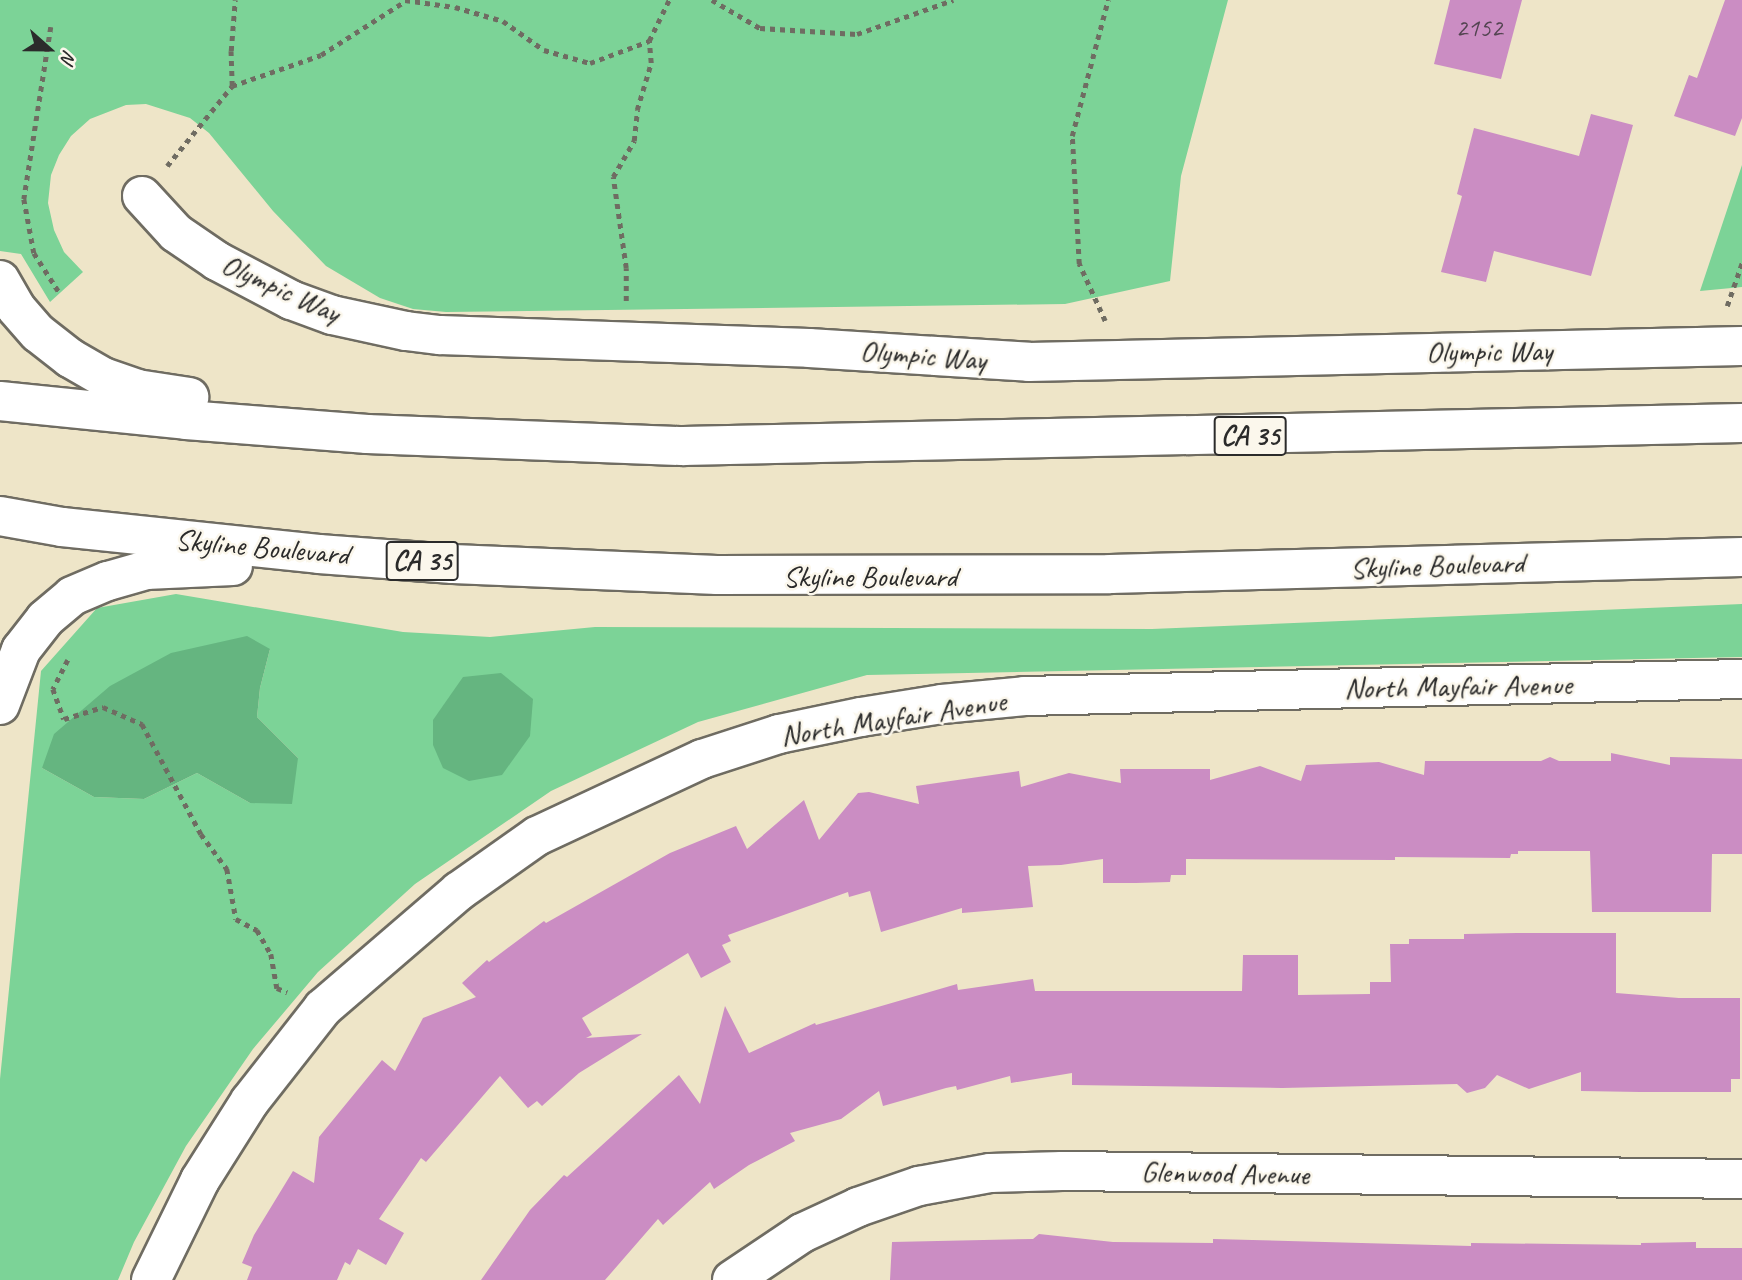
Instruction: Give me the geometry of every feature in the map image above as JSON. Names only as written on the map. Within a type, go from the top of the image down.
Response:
[{"type":"main road","name":"Olympic Way","points":[[142,197],[176,233],[217,261],[291,300],[332,315],[406,331],[440,335],[626,344],[809,348],[1029,362],[1742,346]]},
{"type":"main road","points":[[0,280],[16,308],[38,333],[69,358],[103,377],[137,389],[462,439]]},
{"type":"main road","name":"CA 35","points":[[0,401],[186,420],[462,439],[649,446],[817,445],[1742,423]]},
{"type":"main road","name":"Skyline Boulevard","points":[[0,516],[200,542],[453,564],[704,575],[860,577],[1110,574],[1742,557]]},
{"type":"main road","points":[[0,705],[21,650],[45,619],[72,596],[108,581],[146,570],[190,566],[453,564]]},
{"type":"main road","name":"North Mayfair Avenue","points":[[151,1280],[207,1168],[250,1101],[323,1008],[459,891],[537,836],[702,759],[779,734],[942,704],[1026,696],[1742,679]]},
{"type":"main road","name":"Glenwood Avenue","points":[[732,1280],[802,1233],[858,1207],[919,1186],[990,1173],[1062,1171],[1742,1179]]},
{"type":"path","points":[[232,86],[231,51],[235,0]]},
{"type":"path","points":[[142,197],[232,86],[321,55],[405,0],[455,6],[503,21],[544,50],[590,63],[649,41]]},
{"type":"path","points":[[626,344],[626,268],[613,177],[634,141],[637,110],[651,63],[649,41],[669,0]]},
{"type":"path","points":[[712,0],[760,28],[857,34],[953,0]]},
{"type":"path","points":[[1108,0],[1072,136],[1079,264],[1123,360]]},
{"type":"path","points":[[38,333],[65,300],[34,253],[24,199],[51,27]]},
{"type":"path","points":[[45,619],[70,656],[54,689],[64,719],[103,707],[142,724],[201,834],[227,869],[236,919],[257,930],[271,954],[277,988],[323,1008]]},
{"type":"green space","points":[[0,0],[1228,0],[1181,176],[1170,281],[1065,304],[446,312],[413,309],[380,298],[326,266],[273,211],[209,133],[190,118],[146,104],[126,105],[90,119],[71,136],[59,155],[51,175],[48,203],[54,230],[64,252],[83,272],[50,302],[21,254],[0,251]]},
{"type":"green space","points":[[1742,165],[1742,287],[1700,291]]},
{"type":"green space","points":[[176,594],[403,632],[490,637],[595,627],[1152,629],[1742,604],[1742,657],[867,675],[698,722],[551,791],[415,884],[318,972],[253,1049],[186,1146],[134,1242],[118,1280],[0,1280],[0,1079],[41,671],[97,608]],"holes":[[[270,649],[260,688],[257,717],[298,758],[250,803],[197,773],[144,799],[94,797],[42,768]]]},
{"type":"green space","points":[[247,636],[270,649],[260,688],[257,717],[298,758],[292,804],[250,803],[197,773],[144,799],[94,797],[42,768],[54,734],[110,686],[171,653]]},
{"type":"green space","points":[[501,673],[533,699],[530,736],[502,775],[469,781],[443,768],[433,745],[433,720],[463,677]]},
{"type":"building","points":[[1450,0],[1522,0],[1501,79],[1434,64]]},
{"type":"building","points":[[1725,0],[1742,0],[1742,118],[1735,136],[1674,116],[1689,75],[1697,78]]},
{"type":"building","points":[[1591,114],[1633,125],[1591,276],[1494,251],[1486,282],[1441,272],[1462,196],[1457,194],[1474,128],[1579,156]]},
{"type":"building","points":[[1611,753],[1670,765],[1670,757],[1742,759],[1742,854],[1712,854],[1711,912],[1592,912],[1590,851],[1518,851],[1518,854],[1511,854],[1510,858],[1186,859],[1186,875],[1171,875],[1170,882],[1136,883],[1103,883],[1103,859],[1028,866],[1033,907],[962,913],[962,908],[881,932],[870,891],[849,897],[848,892],[728,935],[731,941],[722,945],[731,962],[701,978],[688,953],[582,1018],[592,1035],[586,1038],[642,1034],[579,1073],[542,1106],[537,1101],[528,1108],[500,1076],[426,1162],[421,1158],[379,1219],[404,1233],[386,1265],[358,1249],[350,1265],[345,1262],[337,1280],[247,1280],[252,1267],[242,1263],[254,1235],[293,1171],[314,1183],[319,1137],[382,1060],[395,1071],[423,1018],[476,997],[462,983],[487,960],[489,962],[544,921],[546,923],[670,853],[736,826],[747,849],[804,800],[819,840],[858,793],[869,792],[919,804],[916,786],[1019,771],[1021,787],[1069,773],[1121,783],[1120,769],[1210,769],[1210,780],[1260,766],[1301,781],[1306,765],[1379,762],[1424,775],[1425,761],[1541,761],[1550,757],[1559,761],[1611,761]]},
{"type":"building","points":[[1616,933],[1616,993],[1679,998],[1740,998],[1740,1079],[1731,1079],[1731,1092],[1581,1091],[1581,1072],[1529,1089],[1497,1075],[1485,1088],[1467,1093],[1457,1084],[1282,1088],[1072,1085],[1072,1073],[1011,1083],[1010,1076],[957,1090],[956,1086],[946,1088],[883,1106],[879,1091],[841,1119],[790,1133],[795,1141],[749,1165],[714,1189],[710,1182],[663,1225],[658,1219],[605,1280],[481,1280],[530,1210],[564,1175],[567,1177],[679,1075],[700,1104],[725,1006],[749,1053],[815,1023],[816,1025],[957,984],[958,990],[1033,979],[1035,991],[1242,991],[1243,955],[1298,955],[1298,995],[1370,994],[1370,982],[1391,982],[1390,944],[1409,944],[1409,939],[1464,939],[1464,934]]},
{"type":"building","points":[[1039,1234],[1113,1242],[1213,1243],[1213,1239],[1471,1246],[1471,1243],[1641,1245],[1696,1242],[1696,1248],[1742,1248],[1742,1280],[890,1280],[892,1242],[1033,1239]]}]
